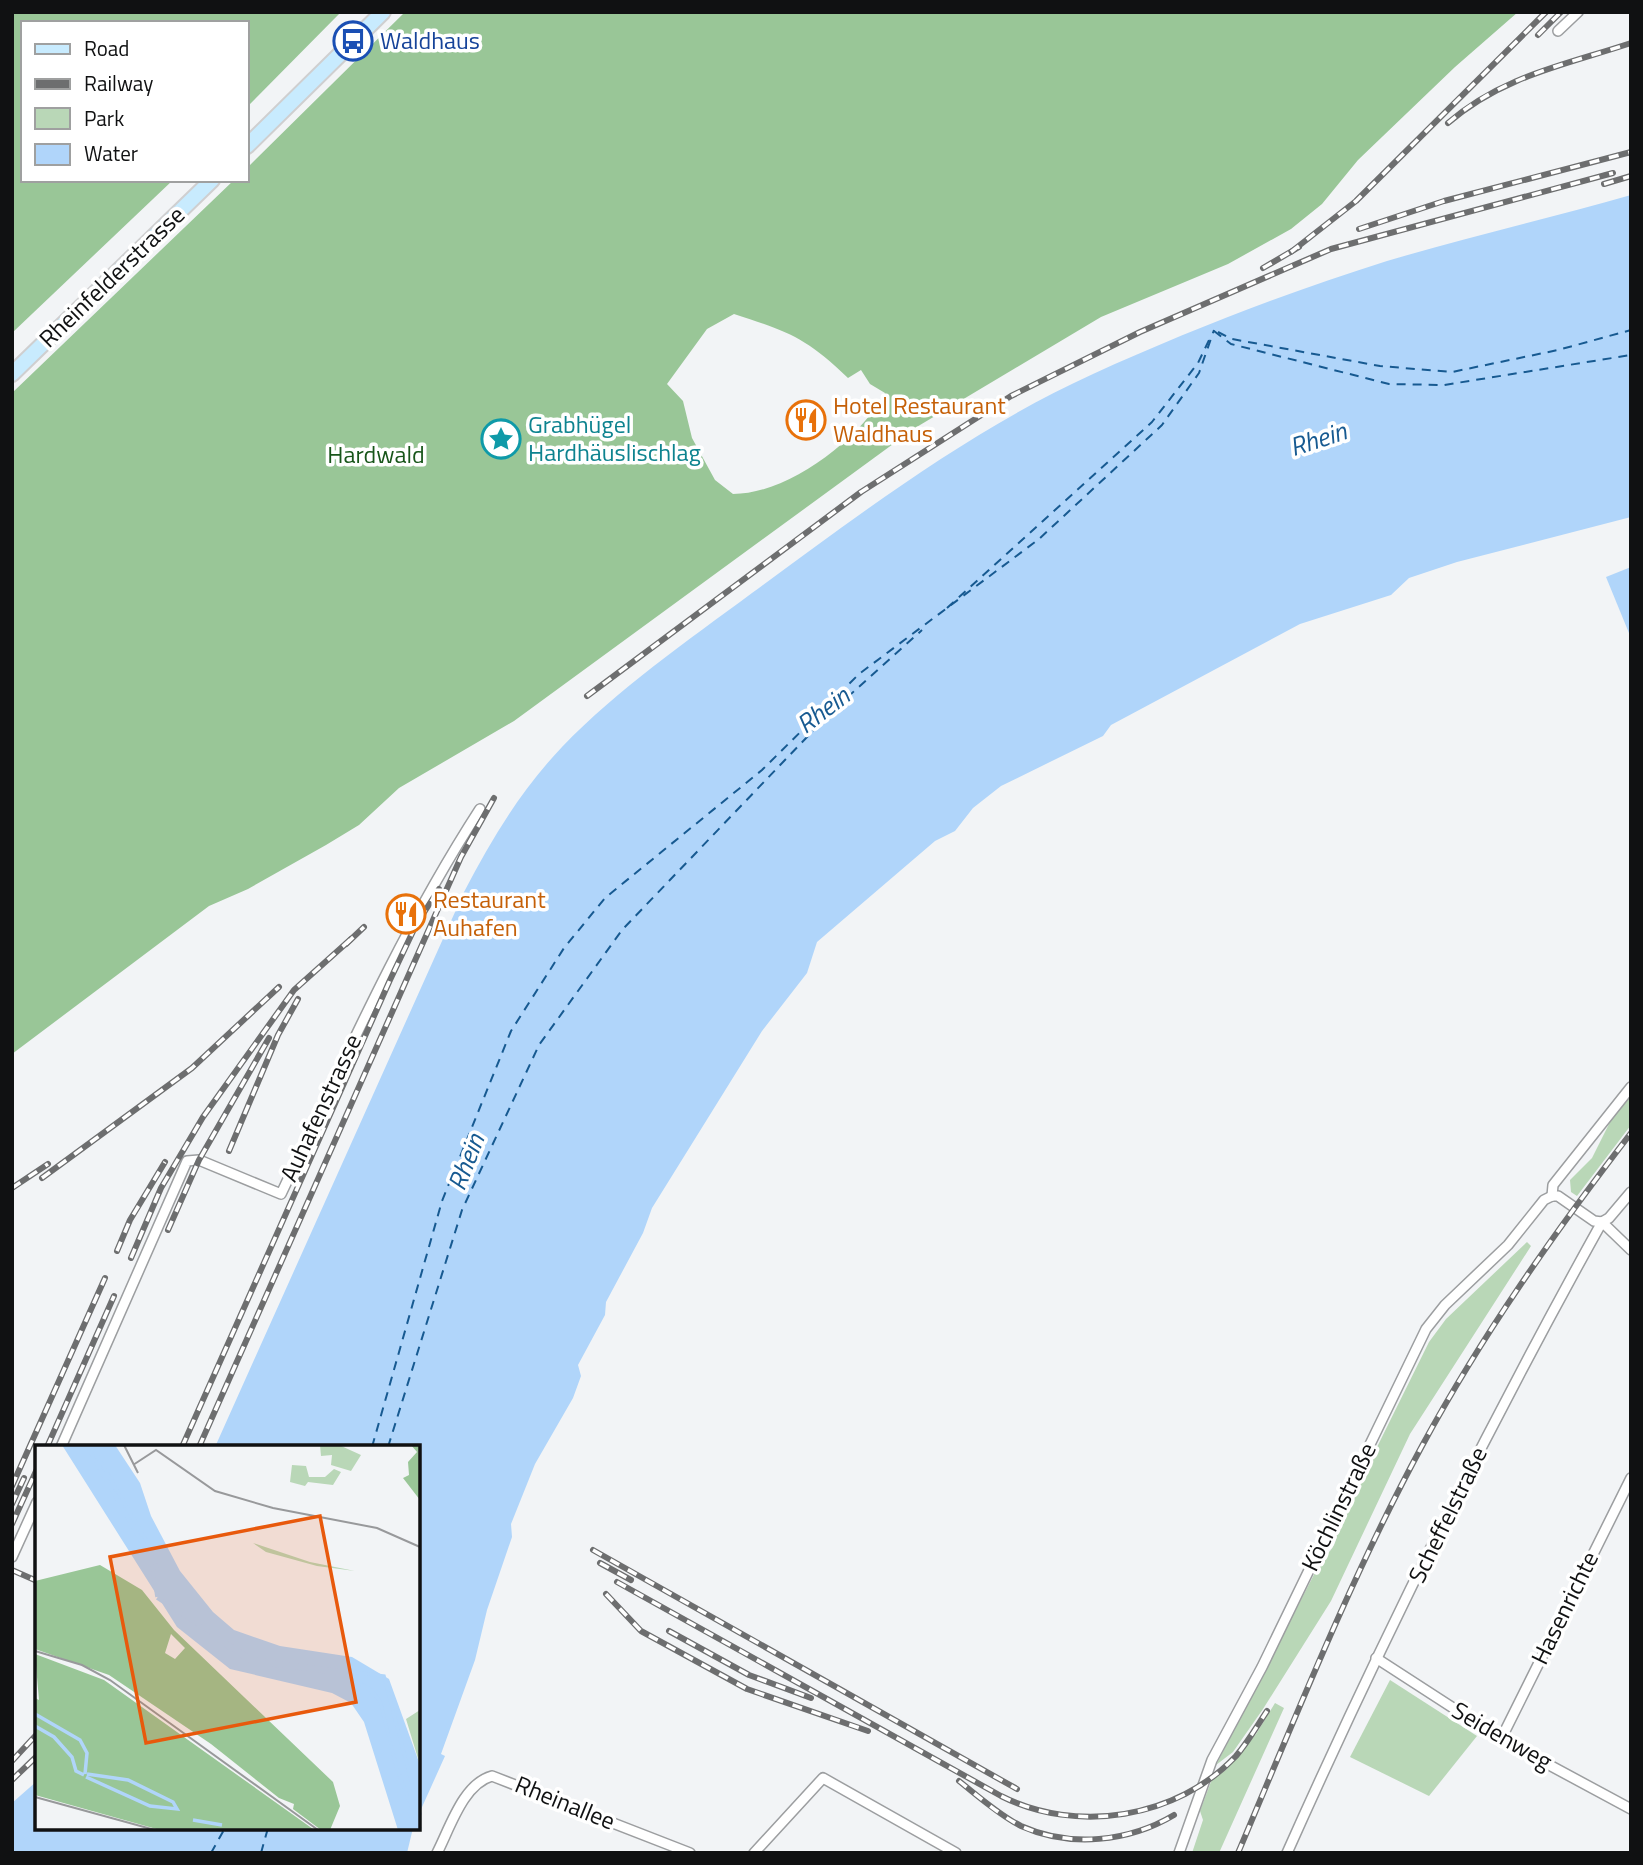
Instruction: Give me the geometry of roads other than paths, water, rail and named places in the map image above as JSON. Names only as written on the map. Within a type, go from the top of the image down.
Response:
[{"type":"main road","points":[[248,131],[369,12]]},
{"type":"main road","points":[[248,145],[383,12]]},
{"type":"main road","name":"Rheinfelderstrasse","points":[[12,363],[196,182]]},
{"type":"main road","name":"Rheinfelderstrasse","points":[[12,374],[210,182]]},
{"type":"street","points":[[1558,31],[1578,12]]},
{"type":"street","name":"Auhafenstrasse","points":[[62,1445],[187,1161],[200,1160],[281,1194],[390,961],[441,869],[480,809]]},
{"type":"street","name":"Köchlinstraße","points":[[1179,1853],[1212,1760],[1262,1667],[1426,1329],[1445,1305],[1508,1245],[1544,1200],[1555,1196],[1553,1185],[1631,1087]]},
{"type":"street","name":"Scheffelstraße","points":[[1287,1853],[1376,1658],[1507,1395],[1602,1222],[1609,1218],[1631,1192]]},
{"type":"street","points":[[1555,1196],[1594,1221],[1602,1222],[1631,1250]]},
{"type":"street","name":"Hasenrichte","points":[[1501,1739],[1631,1478]]},
{"type":"street","points":[[12,1557],[35,1506]]},
{"type":"street","name":"Seidenweg","points":[[1376,1658],[1501,1739],[1631,1809]]},
{"type":"street","name":"Rheinallee","points":[[437,1853],[466,1796],[476,1783],[492,1776],[690,1853]]},
{"type":"street","points":[[754,1853],[823,1778],[956,1853]]},
{"type":"water","name":"Rhein","points":[[1631,195],[1631,517],[1457,562],[1409,578],[1391,595],[1300,624],[1111,725],[1103,736],[1001,786],[973,808],[955,831],[935,841],[817,942],[807,973],[762,1031],[652,1208],[643,1233],[606,1302],[605,1315],[578,1365],[581,1376],[573,1398],[535,1464],[511,1524],[512,1537],[487,1610],[475,1660],[441,1754],[445,1756],[420,1812],[420,1445],[216,1445],[464,892],[496,835],[547,763],[606,705],[678,648],[834,533],[960,447],[1047,396],[1165,343],[1238,313],[1417,252]]},
{"type":"water","points":[[1631,567],[1631,638],[1606,577]]},
{"type":"water","points":[[35,1783],[35,1830],[413,1830],[407,1853],[12,1853],[12,1803]]},
{"type":"railway","points":[[1291,252],[1356,201],[1546,12]]},
{"type":"railway","points":[[1538,35],[1561,12]]},
{"type":"railway","points":[[1448,123],[1469,107],[1512,83],[1631,43]]},
{"type":"railway","points":[[1359,229],[1444,201],[1631,152]]},
{"type":"railway","points":[[587,696],[861,492],[1011,396],[1140,332],[1331,249],[1613,173]]},
{"type":"railway","points":[[1604,184],[1631,176]]},
{"type":"railway","points":[[1263,268],[1299,247]]},
{"type":"railway","points":[[200,1445],[461,857],[494,798]]},
{"type":"railway","points":[[183,1445],[390,980],[416,925],[439,889]]},
{"type":"railway","points":[[346,944],[364,927]]},
{"type":"railway","points":[[131,1258],[161,1188],[203,1117],[294,990],[351,939]]},
{"type":"railway","points":[[42,1178],[192,1068],[279,987]]},
{"type":"railway","points":[[229,1151],[278,1035],[298,999]]},
{"type":"railway","points":[[168,1230],[199,1160],[269,1038]]},
{"type":"railway","points":[[1238,1853],[1348,1596],[1422,1446],[1469,1364],[1520,1285],[1631,1133]]},
{"type":"railway","points":[[117,1251],[130,1220],[165,1162]]},
{"type":"railway","points":[[12,1188],[48,1164]]},
{"type":"railway","points":[[12,1486],[105,1278]]},
{"type":"railway","points":[[48,1445],[114,1296]]},
{"type":"railway","points":[[12,1524],[35,1473]]},
{"type":"railway","points":[[12,1504],[24,1478]]},
{"type":"railway","points":[[593,1550],[1017,1789]]},
{"type":"railway","points":[[600,1563],[631,1580]]},
{"type":"railway","points":[[12,1570],[35,1580]]},
{"type":"railway","points":[[617,1582],[1001,1796],[1030,1808],[1061,1815],[1093,1817],[1124,1814],[1185,1794],[1212,1777],[1236,1756],[1267,1711]]},
{"type":"railway","points":[[606,1594],[641,1631],[747,1689],[868,1731]]},
{"type":"railway","points":[[669,1631],[749,1675],[811,1698]]},
{"type":"railway","points":[[12,1761],[35,1736]]},
{"type":"railway","points":[[12,1780],[35,1758]]},
{"type":"railway","points":[[959,1781],[1013,1822],[1059,1837],[1099,1839],[1119,1836],[1157,1824],[1174,1815]]},
{"type":"place","name":"Waldhaus","points":[[353,41]]},
{"type":"place","name":"Hotel Restaurant Waldhaus","points":[[806,420]]},
{"type":"place","name":"Grabhügel Hardhäuslischlag","points":[[501,439]]},
{"type":"place","name":"Restaurant Auhafen","points":[[406,914]]},
{"type":"park label","name":"Hardwald","points":[[376,455]]}]
